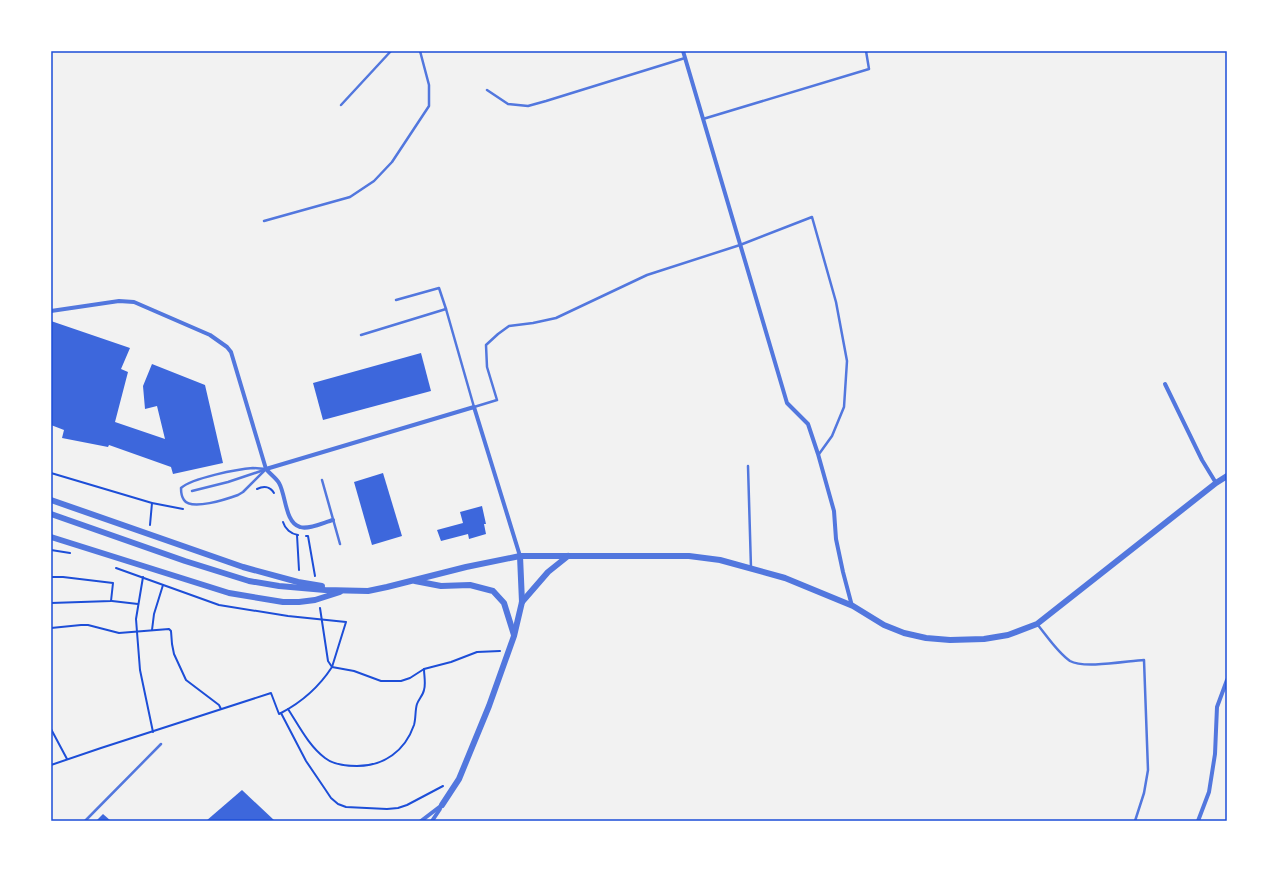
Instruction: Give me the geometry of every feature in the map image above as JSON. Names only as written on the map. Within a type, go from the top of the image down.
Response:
[{"type":"street","points":[[683,51],[787,403],[808,424],[818,454],[834,511],[836,539],[841,565],[853,606]]},
{"type":"street","points":[[51,311],[119,301],[134,302],[210,335],[222,342],[231,352],[266,469],[279,484],[290,519],[294,524],[306,528],[333,520]]},
{"type":"street","points":[[1165,384],[1202,460],[1216,483]]},
{"type":"street","points":[[266,469],[474,407],[520,556],[522,602],[514,636],[489,706],[459,779],[432,821]]},
{"type":"street","points":[[51,514],[185,561],[249,581],[279,586],[345,591],[368,591],[520,556],[689,556],[720,560],[785,578],[853,606],[884,625],[904,633],[926,638],[950,640],[984,639],[1008,635],[1037,624],[1216,483],[1227,476]]},
{"type":"street","points":[[51,500],[243,567],[298,582],[345,591]]},
{"type":"street","points":[[51,537],[220,591],[246,596],[283,602],[299,602],[315,600],[345,591]]},
{"type":"street","points":[[522,602],[548,572],[568,556]]},
{"type":"street","points":[[412,581],[440,586],[470,584],[492,591],[504,603],[514,636]]},
{"type":"street","points":[[1198,821],[1209,792],[1215,754],[1217,707],[1227,680]]},
{"type":"street","points":[[421,821],[442,805]]},
{"type":"lane","points":[[341,105],[391,51]]},
{"type":"lane","points":[[264,221],[350,198],[374,181],[392,162],[429,106],[429,85],[420,51]]},
{"type":"lane","points":[[703,119],[869,68],[866,51]]},
{"type":"lane","points":[[487,90],[508,104],[528,106],[685,57]]},
{"type":"lane","points":[[396,300],[439,288],[474,407],[497,400],[487,367],[486,345],[509,326],[556,318],[647,275],[740,245],[812,218],[836,302],[846,361],[844,407],[832,436],[818,454]]},
{"type":"lane","points":[[361,335],[446,309]]},
{"type":"lane","points":[[748,466],[751,569]]},
{"type":"lane","points":[[242,469],[266,469],[243,492],[232,497],[193,505],[188,504],[184,500],[181,493],[181,488],[190,482],[242,469]]},
{"type":"lane","points":[[192,491],[228,482],[266,469]]},
{"type":"lane","points":[[322,480],[340,544]]},
{"type":"lane","points":[[1037,624],[1062,654],[1072,662],[1086,665],[1144,660],[1148,770],[1144,792],[1135,821]]},
{"type":"lane","points":[[85,821],[161,744]]},
{"type":"path","points":[[151,520],[152,502]]},
{"type":"path","points":[[297,535],[299,570]]},
{"type":"path","points":[[51,577],[112,583],[111,601]]},
{"type":"path","points":[[152,630],[154,614],[163,585]]},
{"type":"path","points":[[140,596],[136,619],[140,670],[153,732]]},
{"type":"path","points":[[51,603],[111,601],[138,604]]},
{"type":"path","points":[[281,713],[310,694],[332,667],[346,622]]},
{"type":"path","points":[[51,628],[81,624],[119,633],[167,628],[172,631],[174,654],[186,680],[222,709]]},
{"type":"path","points":[[324,636],[328,661],[332,667],[354,671],[381,681],[394,682],[410,678],[424,669],[451,662],[477,652],[509,650]]},
{"type":"path","points":[[288,709],[305,736],[326,759],[340,765],[369,766],[394,755],[406,741],[411,732],[418,703],[424,690],[424,669]]},
{"type":"path","points":[[51,765],[271,694],[279,714],[281,713],[306,762],[331,798],[338,804],[346,807],[387,809],[398,808],[459,779]]},
{"type":"path","points":[[51,729],[67,759]]},
{"type":"building","points":[[51,321],[130,348],[121,369],[128,372],[115,422],[165,439],[157,406],[145,409],[143,386],[152,364],[205,385],[223,463],[173,474],[171,467],[109,445],[108,447],[62,438],[64,430],[51,425]]},
{"type":"building","points":[[421,353],[431,391],[323,420],[313,383]]},
{"type":"building","points":[[383,473],[402,536],[372,545],[354,482]]},
{"type":"building","points":[[482,506],[486,524],[484,524],[486,534],[469,539],[468,534],[441,541],[437,530],[463,523],[460,512]]},
{"type":"building","points":[[242,790],[275,821],[206,821]]},
{"type":"building","points":[[103,814],[111,821],[96,821]]}]
